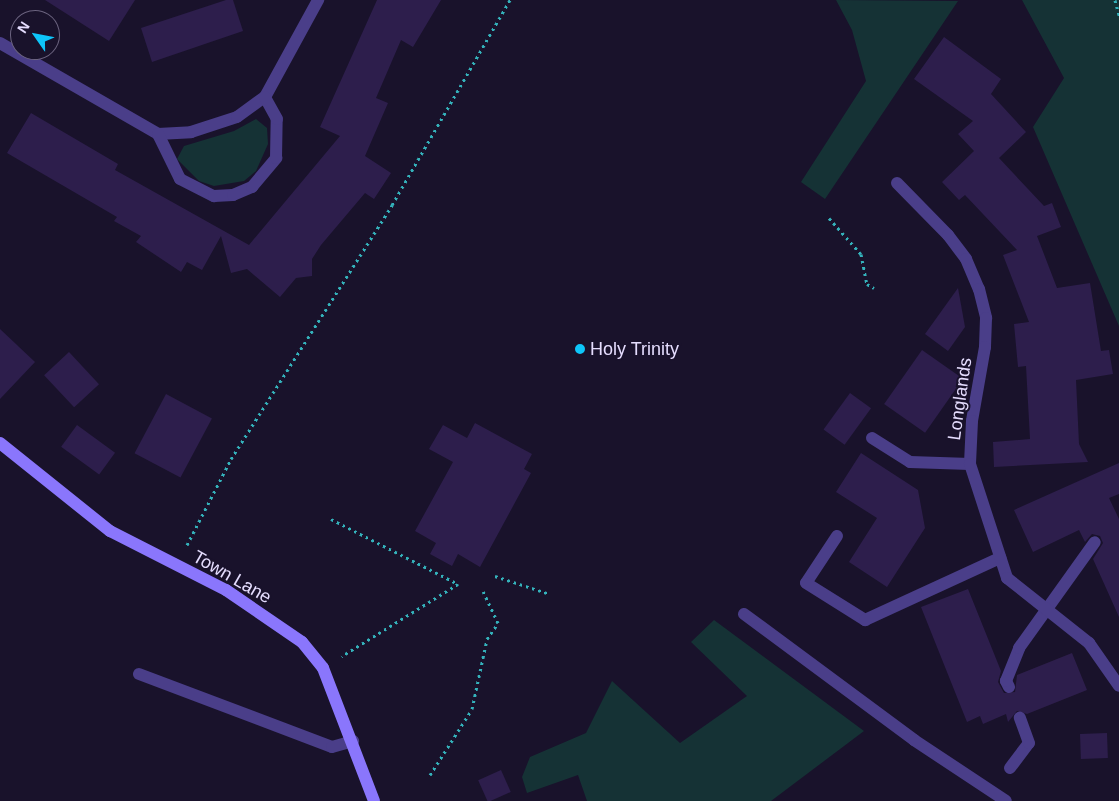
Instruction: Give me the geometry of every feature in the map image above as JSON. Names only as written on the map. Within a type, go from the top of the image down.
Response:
[{"type":"street","points":[[158,134],[212,127],[237,117],[265,97],[318,0]]},
{"type":"street","points":[[0,43],[158,134],[180,179],[214,196],[233,194],[252,187],[276,158],[276,120],[265,97]]},
{"type":"street","name":"Longlands","points":[[897,183],[948,235],[966,259],[979,289],[986,318],[985,347],[972,420],[970,464],[1007,578],[1089,643],[1119,686]]},
{"type":"street","points":[[872,438],[910,462],[970,464]]},
{"type":"street","name":"Town Lane","points":[[0,443],[110,531],[226,590],[296,637],[323,668],[353,741],[374,801]]},
{"type":"street","points":[[837,536],[806,583],[865,620],[1000,558]]},
{"type":"street","points":[[1009,687],[1006,680],[1019,648],[1095,542]]},
{"type":"street","points":[[744,614],[914,740],[1006,801]]},
{"type":"street","points":[[139,674],[332,747],[353,741]]},
{"type":"street","points":[[1010,768],[1029,743],[1020,718]]},
{"type":"path","points":[[176,566],[231,459],[392,205],[510,0]]},
{"type":"path","points":[[1115,0],[1119,15]]},
{"type":"path","points":[[829,218],[861,254],[867,284],[874,288]]},
{"type":"path","points":[[323,668],[458,584],[330,519]]},
{"type":"path","points":[[495,576],[548,593]]},
{"type":"path","points":[[430,775],[472,709],[487,639],[498,623],[483,591]]},
{"type":"green space","points":[[836,0],[958,1],[825,199],[801,182],[866,81],[852,30]]},
{"type":"green space","points":[[1022,0],[1119,0],[1119,326],[1033,127],[1064,78]]},
{"type":"green space","points":[[256,119],[267,128],[268,144],[256,171],[244,181],[214,186],[199,181],[177,159],[184,146],[234,131]]},
{"type":"green space","points":[[714,620],[864,731],[771,801],[587,801],[578,775],[527,793],[522,777],[530,757],[586,733],[612,681],[680,743],[747,696],[691,642]]},
{"type":"building","points":[[45,0],[135,0],[109,41]]},
{"type":"building","points":[[226,0],[233,0],[243,31],[152,62],[141,28]]},
{"type":"building","points":[[377,0],[441,0],[413,47],[401,40],[376,98],[388,103],[365,156],[391,173],[374,199],[365,193],[321,245],[312,259],[312,276],[296,278],[280,297],[247,269],[231,273],[221,236],[202,270],[187,262],[181,272],[136,242],[141,236],[114,221],[117,217],[7,153],[31,113],[118,164],[115,170],[249,245],[340,136],[320,127]]},
{"type":"building","points":[[944,37],[1001,79],[991,94],[1026,132],[999,158],[1044,206],[1052,203],[1061,227],[1037,236],[1057,288],[1090,283],[1101,351],[1109,350],[1113,374],[1076,380],[1079,444],[1088,462],[994,467],[993,442],[1030,439],[1026,366],[1018,367],[1014,324],[1029,322],[1003,255],[1017,250],[965,195],[959,200],[942,182],[974,151],[958,134],[973,121],[914,79]]},
{"type":"building","points":[[958,288],[965,327],[948,351],[925,334]]},
{"type":"building","points":[[0,329],[35,362],[0,399]]},
{"type":"building","points":[[922,350],[963,379],[925,433],[884,404]]},
{"type":"building","points":[[69,352],[99,384],[74,407],[44,375]]},
{"type":"building","points":[[850,393],[871,408],[845,445],[824,429]]},
{"type":"building","points":[[166,394],[212,418],[180,478],[135,453]]},
{"type":"building","points":[[475,423],[532,454],[524,469],[531,473],[480,567],[458,554],[452,566],[430,554],[436,543],[415,531],[453,462],[429,449],[443,425],[467,438]]},
{"type":"building","points":[[77,425],[115,453],[99,474],[61,447]]},
{"type":"building","points":[[861,453],[918,490],[925,528],[887,587],[849,562],[877,518],[836,492]]},
{"type":"building","points":[[1119,463],[1119,494],[1109,498],[1119,519],[1119,617],[1093,559],[1103,543],[1100,536],[1092,534],[1085,542],[1079,530],[1033,552],[1014,510]]},
{"type":"building","points":[[968,589],[1001,671],[998,682],[1004,693],[1015,692],[1017,675],[1072,653],[1087,690],[1027,714],[1017,711],[1008,722],[1006,714],[983,724],[980,716],[967,722],[921,607]]},
{"type":"building","points":[[1107,733],[1108,758],[1081,759],[1080,734]]},
{"type":"building","points":[[501,770],[511,792],[487,801],[478,780]]},
{"type":"place","name":"Holy Trinity","points":[[580,349]]}]
